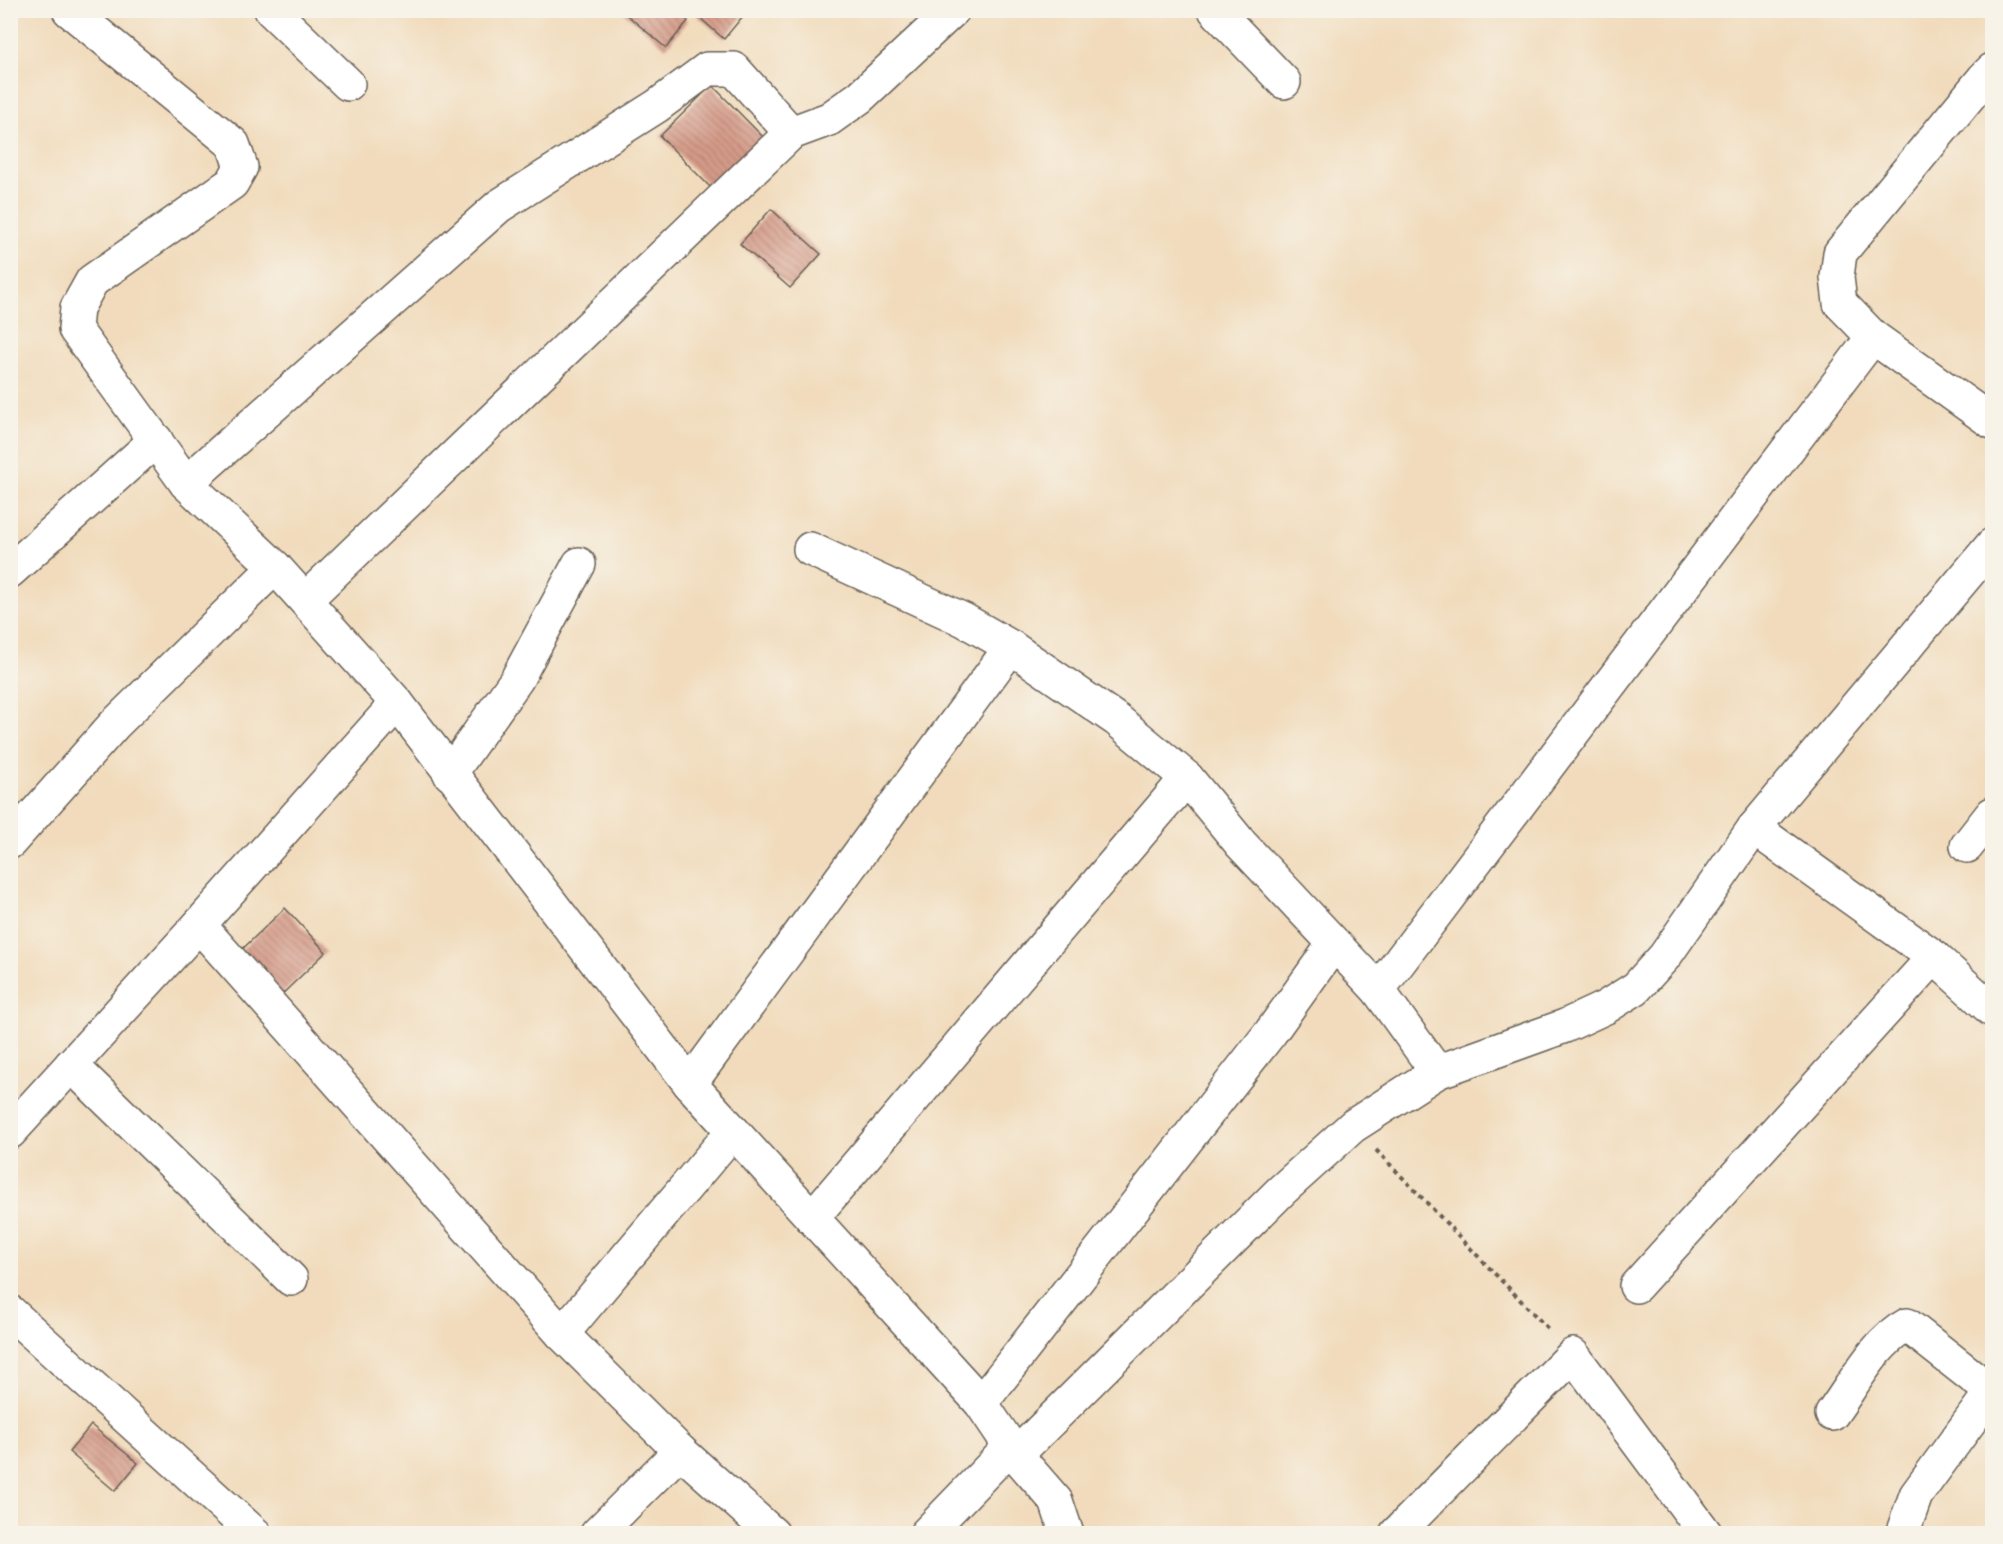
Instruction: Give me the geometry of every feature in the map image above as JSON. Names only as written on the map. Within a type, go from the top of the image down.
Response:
[{"type":"street","points":[[69,10],[233,144],[241,167],[232,183],[92,282],[77,308],[75,329],[186,483],[274,567],[397,703],[690,1084],[981,1403],[1013,1451],[1056,1501],[1067,1533]]},
{"type":"street","points":[[271,10],[348,84]]},
{"type":"street","points":[[304,600],[791,134],[829,119],[860,97],[953,10]]},
{"type":"street","points":[[1215,10],[1284,82]]},
{"type":"street","points":[[186,483],[499,206],[657,106],[707,69],[734,69],[791,134]]},
{"type":"street","points":[[1992,70],[1840,253],[1837,277],[1840,303],[1873,337],[1992,423]]},
{"type":"street","points":[[1378,990],[1873,337]]},
{"type":"street","points":[[10,570],[156,440]]},
{"type":"street","points":[[926,1533],[1281,1191],[1353,1125],[1437,1072],[1565,1026],[1606,1007],[1636,988],[1665,956],[1754,828],[1992,545]]},
{"type":"street","points":[[810,549],[964,620],[1011,647],[1117,720],[1187,778],[1241,844],[1333,945],[1378,990],[1437,1072]]},
{"type":"street","points":[[450,774],[517,679],[579,564]]},
{"type":"street","points":[[10,842],[114,725],[274,567]]},
{"type":"street","points":[[690,1084],[1011,647]]},
{"type":"street","points":[[10,1132],[397,703]]},
{"type":"street","points":[[812,1218],[1187,778]]},
{"type":"street","points":[[1966,846],[1992,814]]},
{"type":"street","points":[[1754,828],[1934,957],[1992,1010]]},
{"type":"street","points":[[199,925],[561,1334],[680,1451],[773,1533]]},
{"type":"street","points":[[981,1403],[1271,1032],[1333,945]]},
{"type":"street","points":[[1636,1286],[1934,957]]},
{"type":"street","points":[[71,1065],[291,1279]]},
{"type":"street","points":[[561,1334],[733,1131]]},
{"type":"street","points":[[10,1312],[255,1533]]},
{"type":"street","points":[[1832,1414],[1892,1333],[1907,1325],[1992,1391],[1916,1495],[1902,1533]]},
{"type":"street","points":[[1396,1533],[1573,1355],[1706,1533]]},
{"type":"street","points":[[597,1533],[680,1451]]},
{"type":"path","points":[[1353,1125],[1573,1355]]},
{"type":"building","points":[[621,10],[675,10],[688,21],[666,48]]},
{"type":"building","points":[[691,10],[748,10],[724,39]]},
{"type":"building","points":[[712,85],[764,138],[712,189],[660,136]]},
{"type":"building","points":[[771,209],[821,254],[790,288],[740,244]]},
{"type":"building","points":[[285,908],[326,952],[273,1003],[232,959]]},
{"type":"building","points":[[91,1425],[138,1463],[115,1491],[69,1452]]}]
